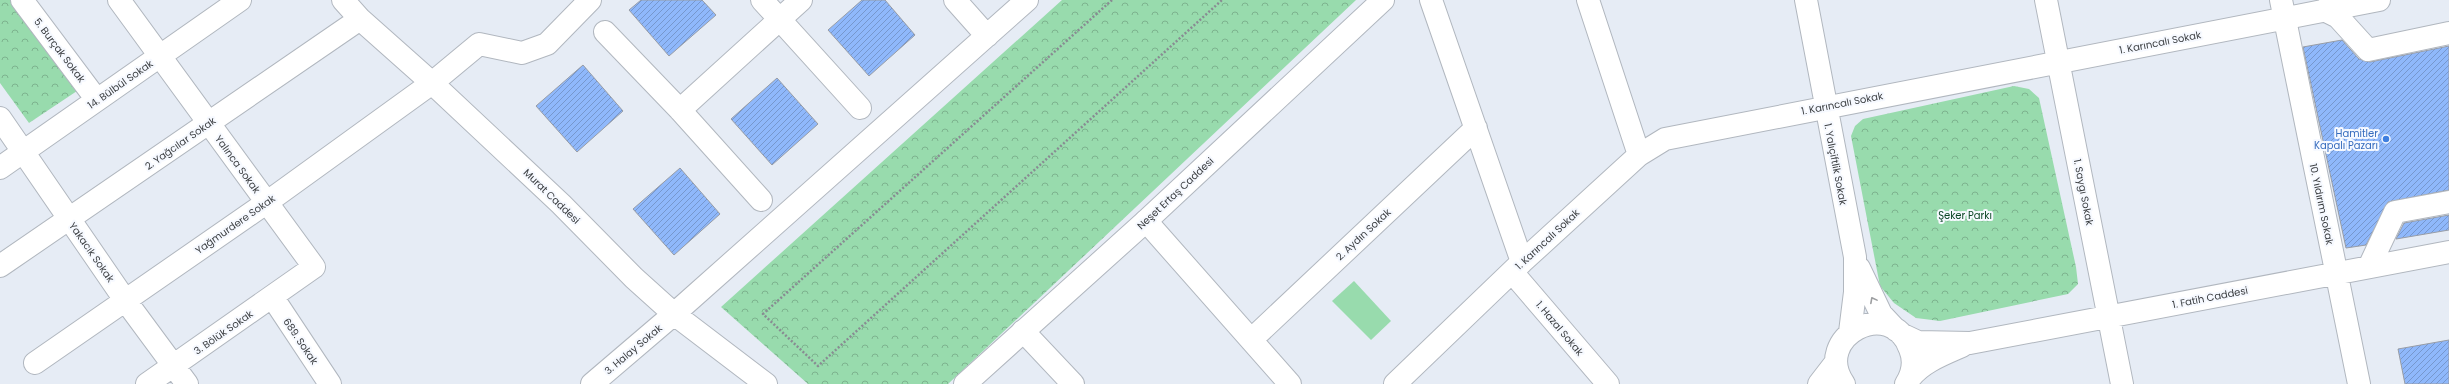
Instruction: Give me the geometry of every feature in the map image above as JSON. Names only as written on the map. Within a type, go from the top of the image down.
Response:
[{"type":"street","name":"5. Burçak Sokak","points":[[22,0],[97,100]]},
{"type":"street","name":"Yalınca Sokak","points":[[119,0],[314,267],[273,298]]},
{"type":"street","name":"Murat Caddesi","points":[[343,0],[360,19],[432,83],[674,314],[766,384]]},
{"type":"street","name":"Yağmurdere Sokak","points":[[35,363],[266,203],[432,83],[479,44],[522,53],[547,44],[590,0]]},
{"type":"street","points":[[762,0],[781,18],[860,108]]},
{"type":"street","points":[[680,110],[801,0]]},
{"type":"street","points":[[955,0],[987,36]]},
{"type":"street","name":"3. Halay Sokak","points":[[592,384],[674,314],[1027,0]]},
{"type":"street","name":"Neşet Ertaş Caddesi","points":[[966,384],[1146,221],[1382,0]]},
{"type":"street","points":[[1431,0],[1476,128],[1517,267]]},
{"type":"street","points":[[1588,0],[1639,155]]},
{"type":"street","name":"1. Yalıçiftlik Sokak","points":[[1806,0],[1825,107],[1855,257]]},
{"type":"street","name":"1. Saygı Sokak","points":[[2046,0],[2122,384]]},
{"type":"street","name":"1. Karıncalı Sokak","points":[[1395,384],[1517,267],[1639,155],[1664,139],[2058,62],[2283,9],[2324,10],[2379,0]]},
{"type":"street","name":"14. Bülbül Sokak","points":[[0,168],[160,56],[226,4]]},
{"type":"street","name":"10. Yıldırım Sokak","points":[[2283,9],[2359,384]]},
{"type":"street","points":[[2324,10],[2338,18],[2368,50],[2449,34]]},
{"type":"street","name":"2. Yağcılar Sokak","points":[[0,266],[360,19]]},
{"type":"street","points":[[605,32],[680,110],[761,200]]},
{"type":"street","name":"Yakacık Sokak","points":[[0,118],[125,300],[187,384]]},
{"type":"street","name":"2. Aydın Sokak","points":[[1251,340],[1476,128]]},
{"type":"street","points":[[2368,267],[2395,212],[2449,202]]},
{"type":"street","points":[[1146,221],[1290,384]]},
{"type":"street","name":"1. Fatih Caddesi","points":[[1970,343],[2449,252]]},
{"type":"street","points":[[1855,257],[1872,298],[1881,314],[1908,343],[1912,354],[1913,366],[1908,381]]},
{"type":"street","points":[[1850,332],[1855,292],[1855,257]]},
{"type":"street","name":"1. Hazal Sokak","points":[[1517,267],[1608,384]]},
{"type":"street","name":"3. Bölük Sokak","points":[[147,384],[273,298]]},
{"type":"street","name":"689. Sokak","points":[[273,298],[330,384]]},
{"type":"street","points":[[1819,384],[1836,362],[1843,341],[1850,332],[1858,327],[1878,323],[1918,342],[1970,343]]},
{"type":"street","points":[[1023,331],[1073,384]]},
{"type":"street","points":[[1908,381],[1915,371],[1933,360],[1970,343]]},
{"type":"street","points":[[1836,362],[1838,373],[1844,384]]},
{"type":"path","points":[[1112,0],[763,314],[818,366],[1222,0]]},
{"type":"green space","points":[[0,0],[11,0],[77,91],[29,123],[0,83]]},
{"type":"green space","points":[[1062,0],[1356,0],[948,384],[808,384],[721,307]]},
{"type":"green space","name":"Şeker Parkı","points":[[2014,86],[2029,89],[2039,98],[2076,267],[2078,284],[2068,294],[1940,321],[1916,318],[1894,303],[1880,286],[1851,136],[1855,126],[1863,119]]},
{"type":"green space","points":[[1354,281],[1391,321],[1371,340],[1332,301]]},
{"type":"building","points":[[641,0],[702,0],[716,15],[669,56],[629,10]]},
{"type":"building","points":[[862,0],[885,0],[915,35],[869,76],[828,30]]},
{"type":"building","name":"Hamitler Kapalı Pazarı","points":[[2342,40],[2359,59],[2370,62],[2449,46],[2449,190],[2388,202],[2366,245],[2346,248],[2303,47]]},
{"type":"building","points":[[583,65],[623,111],[577,152],[536,106]]},
{"type":"building","points":[[777,78],[818,124],[772,165],[731,119]]},
{"type":"building","points":[[680,168],[720,214],[674,255],[633,209]]},
{"type":"building","points":[[2449,215],[2449,230],[2396,239],[2404,223]]},
{"type":"building","points":[[2449,340],[2449,384],[2405,384],[2398,349]]},
{"type":"place","name":"Hamitler Kapalı Pazarı","points":[[2386,139]]}]
